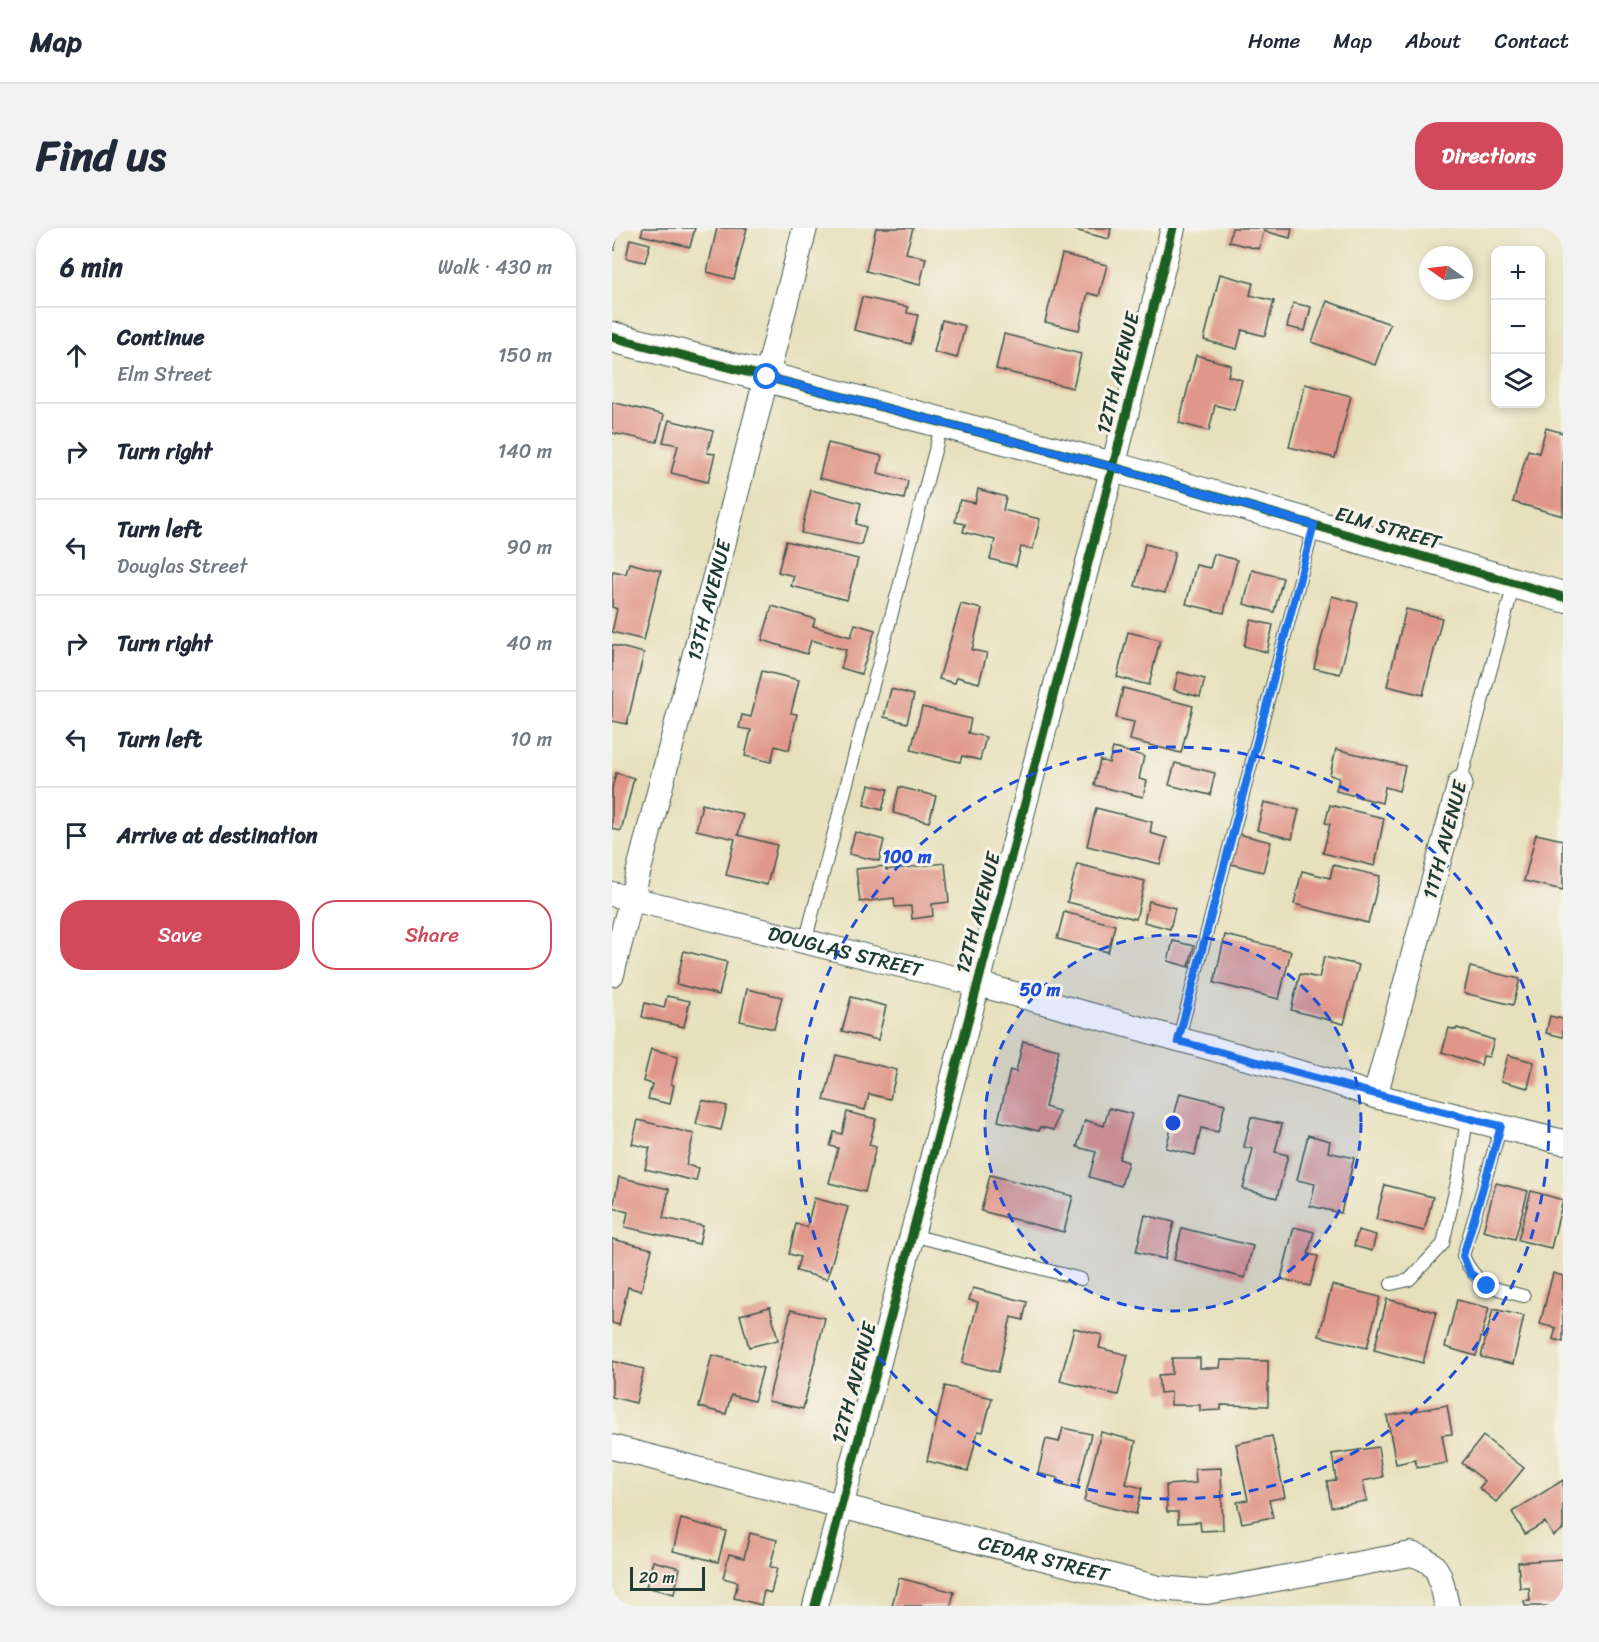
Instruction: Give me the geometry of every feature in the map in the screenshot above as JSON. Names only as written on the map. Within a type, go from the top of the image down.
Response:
[{"type":"street","name":"13TH AVENUE","points":[[612,974],[622,897],[767,377],[806,228]]},
{"type":"street","name":"12TH AVENUE","points":[[815,1606],[1113,467],[1173,228]]},
{"type":"street","name":"ELM STREET","points":[[612,337],[1113,467],[1563,597]]},
{"type":"street","name":"11TH AVENUE","points":[[1375,1096],[1460,783]]},
{"type":"street","name":"DOUGLAS STREET","points":[[622,897],[978,984],[1178,1041],[1334,1082],[1375,1096],[1563,1142]]},
{"type":"street","name":"CEDAR STREET","points":[[612,1447],[1208,1599],[1411,1554],[1424,1557],[1434,1566],[1442,1579],[1447,1606]]},
{"type":"lane","points":[[805,942],[942,423]]},
{"type":"lane","points":[[1178,1041],[1314,525]]},
{"type":"lane","name":"11TH AVENUE","points":[[1460,783],[1514,584]]},
{"type":"lane","points":[[1391,1284],[1408,1280],[1443,1244],[1459,1173],[1467,1118]]},
{"type":"lane","points":[[1501,1126],[1463,1256],[1470,1273],[1487,1286],[1524,1296]]},
{"type":"lane","points":[[912,1235],[1081,1279]]},
{"type":"building","points":[[612,228],[619,228],[614,250],[612,249]]},
{"type":"building","points":[[643,228],[695,228],[690,247],[641,235]]},
{"type":"building","points":[[717,228],[747,228],[734,279],[707,272]]},
{"type":"building","points":[[876,228],[913,228],[906,253],[926,258],[920,285],[866,271]]},
{"type":"building","points":[[1067,228],[1111,228],[1109,239]]},
{"type":"building","points":[[1232,228],[1292,228],[1290,238],[1264,231],[1259,249],[1229,242]]},
{"type":"building","points":[[630,239],[650,244],[645,262],[626,258]]},
{"type":"building","points":[[1062,254],[1107,265],[1099,296],[1088,293],[1079,330],[1045,322]]},
{"type":"building","points":[[1220,274],[1253,283],[1250,295],[1274,301],[1265,336],[1242,330],[1237,349],[1204,340]]},
{"type":"building","points":[[862,297],[908,307],[907,313],[918,315],[911,344],[854,330]]},
{"type":"building","points":[[1327,301],[1390,324],[1375,365],[1312,342]]},
{"type":"building","points":[[1293,303],[1311,307],[1305,331],[1287,327]]},
{"type":"building","points":[[942,320],[965,326],[957,358],[934,352]]},
{"type":"building","points":[[1004,334],[1081,354],[1073,388],[996,369]]},
{"type":"building","points":[[1196,355],[1231,365],[1228,376],[1242,380],[1234,410],[1215,405],[1209,431],[1179,423]]},
{"type":"building","points":[[1305,384],[1351,396],[1335,458],[1289,447]]},
{"type":"building","points":[[612,402],[664,415],[657,442],[612,433]]},
{"type":"building","points":[[669,420],[713,431],[707,453],[715,454],[708,482],[671,473],[678,445],[663,442]]},
{"type":"building","points":[[1546,428],[1563,433],[1563,516],[1513,502],[1528,450],[1539,453]]},
{"type":"building","points":[[828,443],[882,456],[878,473],[908,481],[904,499],[819,478]]},
{"type":"building","points":[[978,489],[1006,497],[1003,510],[1040,519],[1033,549],[1021,547],[1016,566],[990,559],[995,540],[963,532],[965,524],[955,522],[960,500],[975,503]]},
{"type":"building","points":[[811,490],[861,503],[856,524],[866,527],[861,545],[801,533]]},
{"type":"building","points":[[786,541],[858,559],[847,600],[791,586],[794,576],[778,572]]},
{"type":"building","points":[[1145,544],[1175,552],[1165,593],[1135,586]]},
{"type":"building","points":[[1214,554],[1237,560],[1224,613],[1186,604],[1196,565],[1210,568]]},
{"type":"building","points":[[629,563],[661,571],[644,640],[612,632],[617,609],[612,607],[613,571],[626,574]]},
{"type":"building","points":[[1252,570],[1283,578],[1274,612],[1244,604]]},
{"type":"building","points":[[1332,596],[1358,603],[1340,674],[1314,668]]},
{"type":"building","points":[[961,604],[982,609],[972,650],[987,653],[979,683],[957,677],[955,683],[939,679]]},
{"type":"building","points":[[772,606],[815,619],[813,626],[851,637],[855,624],[875,630],[861,674],[841,668],[846,650],[811,640],[807,654],[762,640]]},
{"type":"building","points":[[1406,609],[1442,618],[1423,695],[1387,686]]},
{"type":"building","points":[[1251,620],[1273,625],[1267,652],[1244,646]]},
{"type":"building","points":[[1128,632],[1160,640],[1149,685],[1117,677]]},
{"type":"building","points":[[612,645],[644,653],[627,724],[612,721]]},
{"type":"building","points":[[762,671],[799,680],[791,713],[797,714],[789,750],[775,746],[771,762],[745,756],[751,730],[739,728],[742,715],[751,717]]},
{"type":"building","points":[[1178,672],[1205,679],[1200,697],[1174,690]]},
{"type":"building","points":[[1123,688],[1193,706],[1181,753],[1130,740],[1134,722],[1116,718]]},
{"type":"building","points":[[891,689],[914,695],[907,723],[884,717]]},
{"type":"building","points":[[922,707],[971,719],[968,733],[986,737],[980,760],[962,756],[960,762],[911,750]]},
{"type":"building","points":[[1113,748],[1144,756],[1139,779],[1147,781],[1143,797],[1094,785],[1100,760],[1109,763]]},
{"type":"building","points":[[1336,749],[1405,766],[1399,791],[1385,787],[1382,803],[1336,791],[1339,778],[1330,775]]},
{"type":"building","points":[[1175,763],[1215,773],[1210,795],[1169,785]]},
{"type":"building","points":[[616,773],[634,778],[621,831],[612,829],[612,788]]},
{"type":"building","points":[[869,785],[888,789],[882,810],[864,805]]},
{"type":"building","points":[[899,787],[936,796],[929,822],[893,813]]},
{"type":"building","points":[[1264,802],[1299,810],[1292,839],[1257,830]]},
{"type":"building","points":[[702,804],[743,814],[738,835],[777,845],[767,885],[726,875],[735,839],[696,830]]},
{"type":"building","points":[[1330,805],[1384,818],[1375,866],[1323,853],[1330,824],[1325,823]]},
{"type":"building","points":[[1096,808],[1152,822],[1150,833],[1167,838],[1160,864],[1087,846]]},
{"type":"building","points":[[855,832],[884,840],[879,861],[849,854]]},
{"type":"building","points":[[1238,834],[1271,842],[1263,872],[1231,864]]},
{"type":"building","points":[[1536,834],[1563,840],[1563,890],[1524,881]]},
{"type":"building","points":[[945,863],[949,902],[932,904],[933,916],[912,919],[911,906],[895,907],[894,898],[860,902],[856,869],[886,866],[886,870]]},
{"type":"building","points":[[1077,864],[1145,881],[1136,919],[1067,902]]},
{"type":"building","points":[[1333,865],[1380,876],[1368,923],[1294,904],[1302,871],[1330,878]]},
{"type":"building","points":[[1149,901],[1175,908],[1170,929],[1144,922]]},
{"type":"building","points":[[1064,912],[1115,925],[1108,952],[1057,939]]},
{"type":"building","points":[[1225,935],[1291,951],[1279,999],[1214,983]]},
{"type":"building","points":[[1173,941],[1194,946],[1189,967],[1168,961]]},
{"type":"building","points":[[684,951],[727,962],[719,995],[676,984]]},
{"type":"building","points":[[1324,957],[1359,965],[1344,1024],[1291,1010],[1300,974],[1319,978]]},
{"type":"building","points":[[1470,967],[1520,979],[1513,1005],[1464,993]]},
{"type":"building","points":[[747,989],[782,997],[774,1029],[740,1021]]},
{"type":"building","points":[[667,996],[690,1001],[684,1027],[642,1017],[645,1003],[664,1008]]},
{"type":"building","points":[[851,997],[886,1006],[878,1040],[842,1031]]},
{"type":"building","points":[[1550,1016],[1563,1019],[1563,1037],[1546,1033]]},
{"type":"building","points":[[1449,1028],[1456,1030],[1457,1028],[1494,1040],[1489,1057],[1483,1056],[1481,1065],[1442,1052]]},
{"type":"building","points":[[1023,1041],[1059,1050],[1045,1107],[1059,1111],[1054,1130],[1040,1127],[1039,1131],[998,1121],[1010,1070],[1016,1072]]},
{"type":"building","points":[[651,1049],[678,1056],[671,1084],[674,1085],[670,1104],[648,1099],[652,1084],[643,1081]]},
{"type":"building","points":[[836,1055],[897,1070],[890,1099],[869,1094],[865,1110],[824,1100]]},
{"type":"building","points":[[1508,1055],[1534,1062],[1528,1088],[1501,1081]]},
{"type":"building","points":[[1180,1093],[1225,1104],[1218,1132],[1201,1128],[1195,1155],[1166,1148]]},
{"type":"building","points":[[702,1100],[727,1106],[721,1130],[696,1124]]},
{"type":"building","points":[[1109,1108],[1132,1114],[1119,1159],[1128,1162],[1121,1186],[1089,1177],[1096,1152],[1077,1147],[1085,1120],[1104,1126]]},
{"type":"building","points":[[847,1112],[876,1119],[869,1145],[876,1147],[865,1192],[829,1183],[838,1148],[830,1146],[834,1132],[842,1134]]},
{"type":"building","points":[[1251,1117],[1282,1124],[1275,1152],[1288,1155],[1277,1198],[1243,1189],[1253,1149],[1244,1147]]},
{"type":"building","points":[[638,1120],[694,1134],[686,1165],[699,1168],[696,1181],[645,1169],[650,1148],[632,1144]]},
{"type":"building","points":[[1308,1135],[1330,1141],[1328,1152],[1354,1158],[1341,1213],[1310,1206],[1315,1184],[1297,1180]]},
{"type":"building","points":[[990,1175],[1073,1196],[1064,1232],[981,1211]]},
{"type":"building","points":[[619,1177],[669,1189],[663,1218],[703,1226],[699,1244],[625,1227],[628,1212],[613,1208]]},
{"type":"building","points":[[1496,1183],[1528,1191],[1515,1239],[1483,1231]]},
{"type":"building","points":[[1385,1185],[1433,1197],[1424,1231],[1376,1219]]},
{"type":"building","points":[[1531,1191],[1563,1200],[1551,1248],[1518,1240]]},
{"type":"building","points":[[814,1198],[848,1207],[827,1279],[796,1271],[800,1257],[789,1254],[796,1224],[807,1227]]},
{"type":"building","points":[[1145,1215],[1174,1222],[1165,1259],[1136,1252]]},
{"type":"building","points":[[1294,1227],[1314,1232],[1308,1254],[1318,1256],[1310,1286],[1281,1279]]},
{"type":"building","points":[[1182,1228],[1253,1246],[1245,1278],[1174,1260]]},
{"type":"building","points":[[1358,1230],[1376,1235],[1372,1251],[1354,1246]]},
{"type":"building","points":[[612,1239],[652,1249],[641,1291],[628,1287],[619,1325],[612,1323]]},
{"type":"building","points":[[1553,1273],[1563,1276],[1563,1342],[1553,1339],[1556,1328],[1540,1324]]},
{"type":"building","points":[[1332,1285],[1380,1297],[1367,1348],[1319,1336]]},
{"type":"building","points":[[973,1288],[1027,1302],[1023,1320],[1011,1317],[998,1372],[962,1363],[978,1302],[969,1300]]},
{"type":"building","points":[[1387,1299],[1436,1312],[1423,1363],[1374,1350]]},
{"type":"building","points":[[1457,1300],[1489,1308],[1476,1356],[1445,1347]]},
{"type":"building","points":[[770,1307],[778,1340],[749,1347],[740,1315]]},
{"type":"building","points":[[1493,1309],[1524,1316],[1513,1364],[1481,1357]]},
{"type":"building","points":[[791,1310],[825,1318],[803,1409],[768,1401]]},
{"type":"building","points":[[1074,1328],[1102,1335],[1099,1348],[1128,1355],[1118,1395],[1060,1381]]},
{"type":"building","points":[[712,1355],[763,1368],[754,1401],[731,1395],[726,1414],[699,1407]]},
{"type":"building","points":[[1172,1358],[1200,1358],[1200,1368],[1220,1368],[1221,1360],[1268,1361],[1268,1406],[1221,1405],[1221,1410],[1200,1411],[1200,1405],[1171,1405],[1171,1392],[1160,1393],[1158,1375],[1172,1374]]},
{"type":"building","points":[[612,1361],[644,1369],[636,1403],[612,1397]]},
{"type":"building","points":[[945,1386],[992,1398],[983,1432],[978,1431],[968,1471],[927,1461]]},
{"type":"building","points":[[1447,1405],[1452,1434],[1442,1435],[1447,1463],[1417,1468],[1415,1460],[1396,1464],[1387,1416]]},
{"type":"building","points":[[1063,1428],[1091,1434],[1077,1489],[1057,1484],[1058,1478],[1038,1473],[1046,1439],[1059,1442]]},
{"type":"building","points":[[1101,1432],[1136,1441],[1126,1484],[1142,1488],[1136,1514],[1084,1501]]},
{"type":"building","points":[[1272,1436],[1285,1497],[1269,1500],[1273,1517],[1242,1523],[1237,1502],[1248,1500],[1236,1444]]},
{"type":"building","points":[[1483,1436],[1524,1468],[1496,1502],[1479,1488],[1485,1481],[1462,1463]]},
{"type":"building","points":[[1378,1447],[1383,1477],[1363,1481],[1367,1501],[1331,1507],[1327,1481],[1336,1480],[1332,1454]]},
{"type":"building","points":[[1221,1468],[1223,1530],[1201,1531],[1200,1522],[1178,1523],[1178,1512],[1167,1512],[1166,1485],[1196,1483],[1195,1469]]},
{"type":"building","points":[[1563,1480],[1563,1529],[1553,1536],[1545,1522],[1525,1534],[1512,1512]]},
{"type":"building","points":[[681,1519],[726,1531],[718,1562],[673,1551]]},
{"type":"building","points":[[750,1533],[777,1540],[770,1567],[777,1568],[771,1593],[764,1591],[761,1605],[734,1598],[738,1582],[723,1578],[729,1554],[744,1558]]},
{"type":"building","points":[[1563,1559],[1563,1606],[1525,1606],[1524,1601],[1530,1601],[1529,1588],[1520,1588],[1518,1562]]},
{"type":"building","points":[[653,1561],[680,1568],[674,1594],[646,1587]]},
{"type":"building","points":[[899,1578],[954,1592],[951,1606],[892,1606]]},
{"type":"cycle path","points":[[815,1606],[1113,467],[1173,228]]},
{"type":"cycle path","points":[[612,337],[1113,467],[1563,597]]},
{"type":"route","points":[[767,377],[1113,467],[1314,525],[1178,1041],[1334,1082],[1375,1096],[1501,1126],[1463,1256],[1470,1273],[1487,1286]]}]
